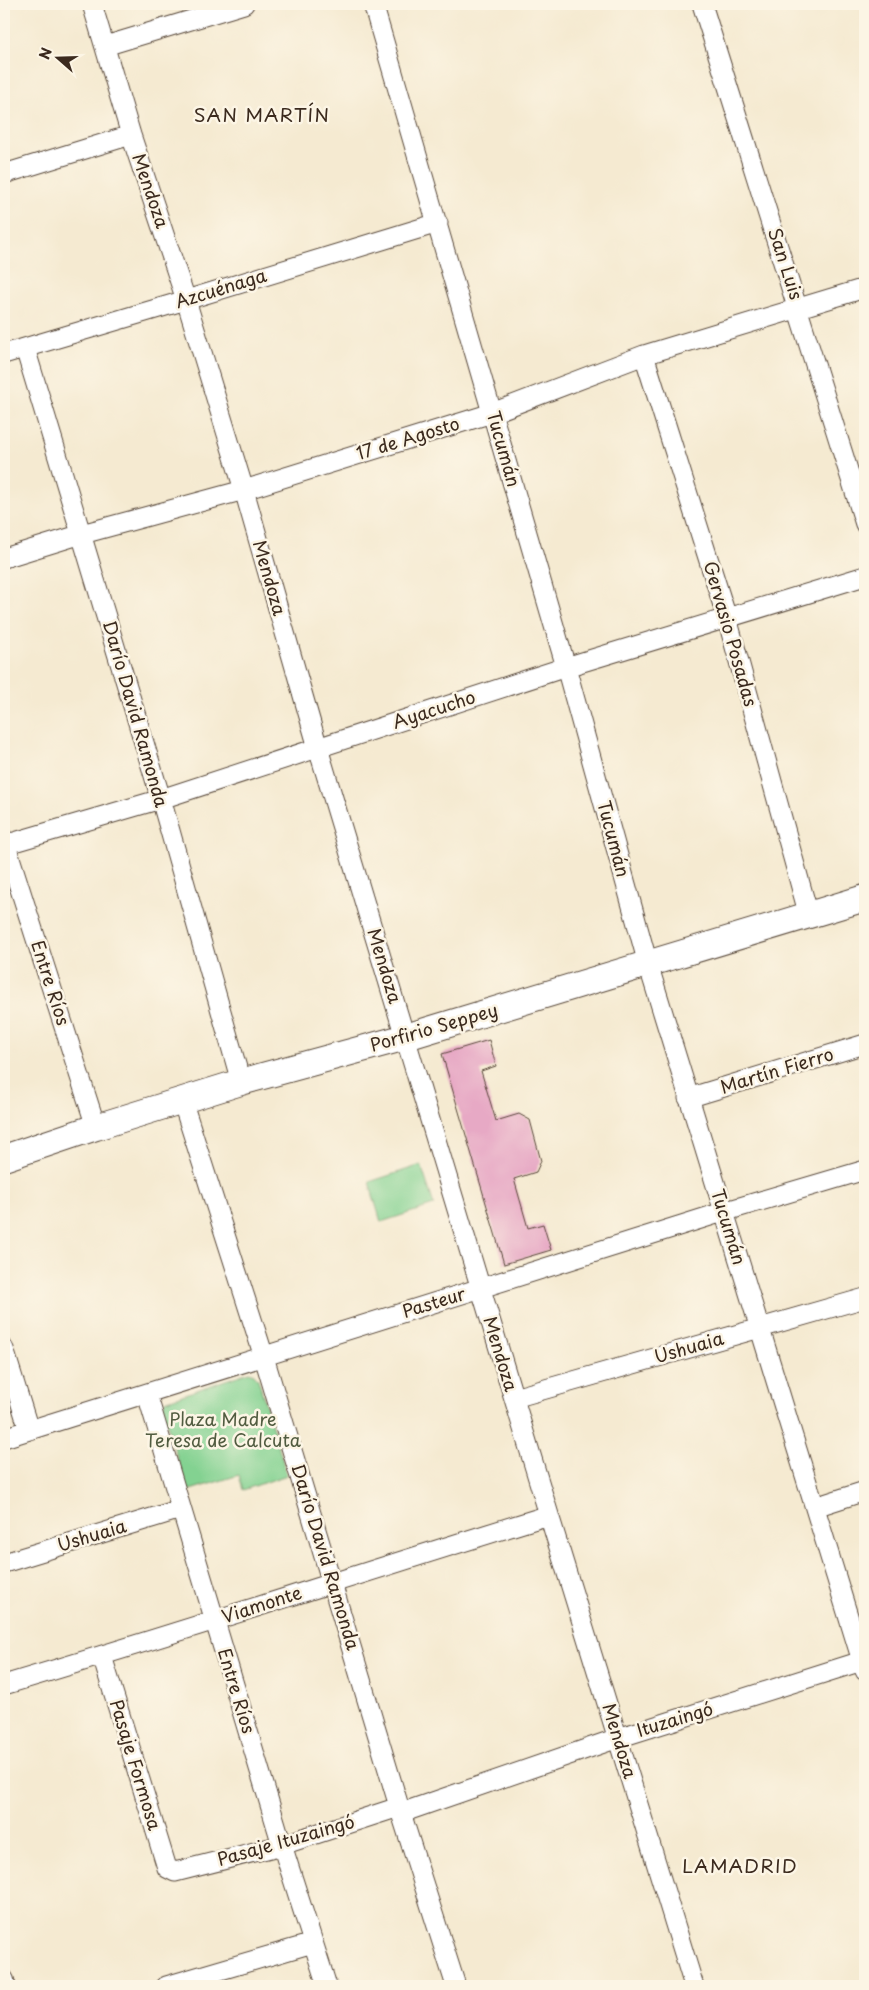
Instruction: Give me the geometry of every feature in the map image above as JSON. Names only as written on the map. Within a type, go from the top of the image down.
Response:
[{"type":"main road","name":"Porfirio Seppey","points":[[4,1158],[241,1082],[406,1037],[865,898]]},
{"type":"street","name":"Mendoza","points":[[92,4],[131,135],[186,300],[244,490],[318,748],[480,1289],[694,1986]]},
{"type":"street","points":[[105,46],[244,4]]},
{"type":"street","name":"Tucumán","points":[[373,4],[566,667],[648,964],[864,1664]]},
{"type":"street","name":"San Luis","points":[[702,4],[799,308],[865,524]]},
{"type":"street","points":[[4,174],[131,135]]},
{"type":"street","name":"Azcuénaga","points":[[4,354],[438,223]]},
{"type":"street","name":"17 de Agosto","points":[[4,558],[82,534],[244,490],[492,413],[644,355],[865,288]]},
{"type":"street","name":"Darío David Ramonda","points":[[24,348],[82,534],[161,800],[241,1082]]},
{"type":"street","name":"Gervasio Posadas","points":[[644,355],[727,618],[809,916]]},
{"type":"street","name":"Ayacucho","points":[[4,843],[161,800],[566,667],[865,576]]},
{"type":"street","name":"Entre Ríos","points":[[4,843],[96,1127]]},
{"type":"street","name":"Martín Fierro","points":[[688,1098],[865,1044]]},
{"type":"street","name":"Darío David Ramonda","points":[[182,1100],[264,1357],[400,1810],[456,1986]]},
{"type":"street","name":"Pasteur","points":[[4,1438],[723,1212],[865,1170]]},
{"type":"street","name":"Ushuaia","points":[[514,1398],[865,1298]]},
{"type":"street","points":[[4,1349],[29,1430]]},
{"type":"street","name":"Entre Ríos","points":[[147,1394],[282,1845],[327,1986]]},
{"type":"street","points":[[815,1506],[865,1490]]},
{"type":"street","name":"Ushuaia","points":[[4,1563],[181,1509]]},
{"type":"street","name":"Viamonte","points":[[4,1685],[215,1621],[549,1515]]},
{"type":"street","name":"Pasaje Formosa","points":[[102,1656],[167,1868],[171,1871]]},
{"type":"street","name":"Ituzaingó","points":[[400,1810],[618,1738],[864,1664]]},
{"type":"street","name":"Pasaje Ituzaingó","points":[[171,1871],[175,1872],[282,1845],[400,1810]]},
{"type":"street","points":[[166,1986],[313,1943]]},
{"type":"street","points":[[4,1980],[6,1986]]},
{"type":"green space","points":[[421,1165],[434,1205],[381,1222],[369,1182]]},
{"type":"green space","name":"Plaza Madre Teresa de Calcuta","points":[[249,1372],[258,1379],[287,1475],[243,1490],[239,1475],[187,1491],[162,1407],[165,1401]]},
{"type":"building","points":[[489,1040],[496,1066],[481,1071],[496,1121],[519,1114],[530,1120],[541,1161],[536,1172],[514,1179],[528,1228],[543,1224],[551,1250],[504,1264],[442,1054]]},
{"type":"district","name":"SAN MARTÍN","points":[[262,115]]},
{"type":"district","name":"LAMADRID","points":[[740,1866]]}]
